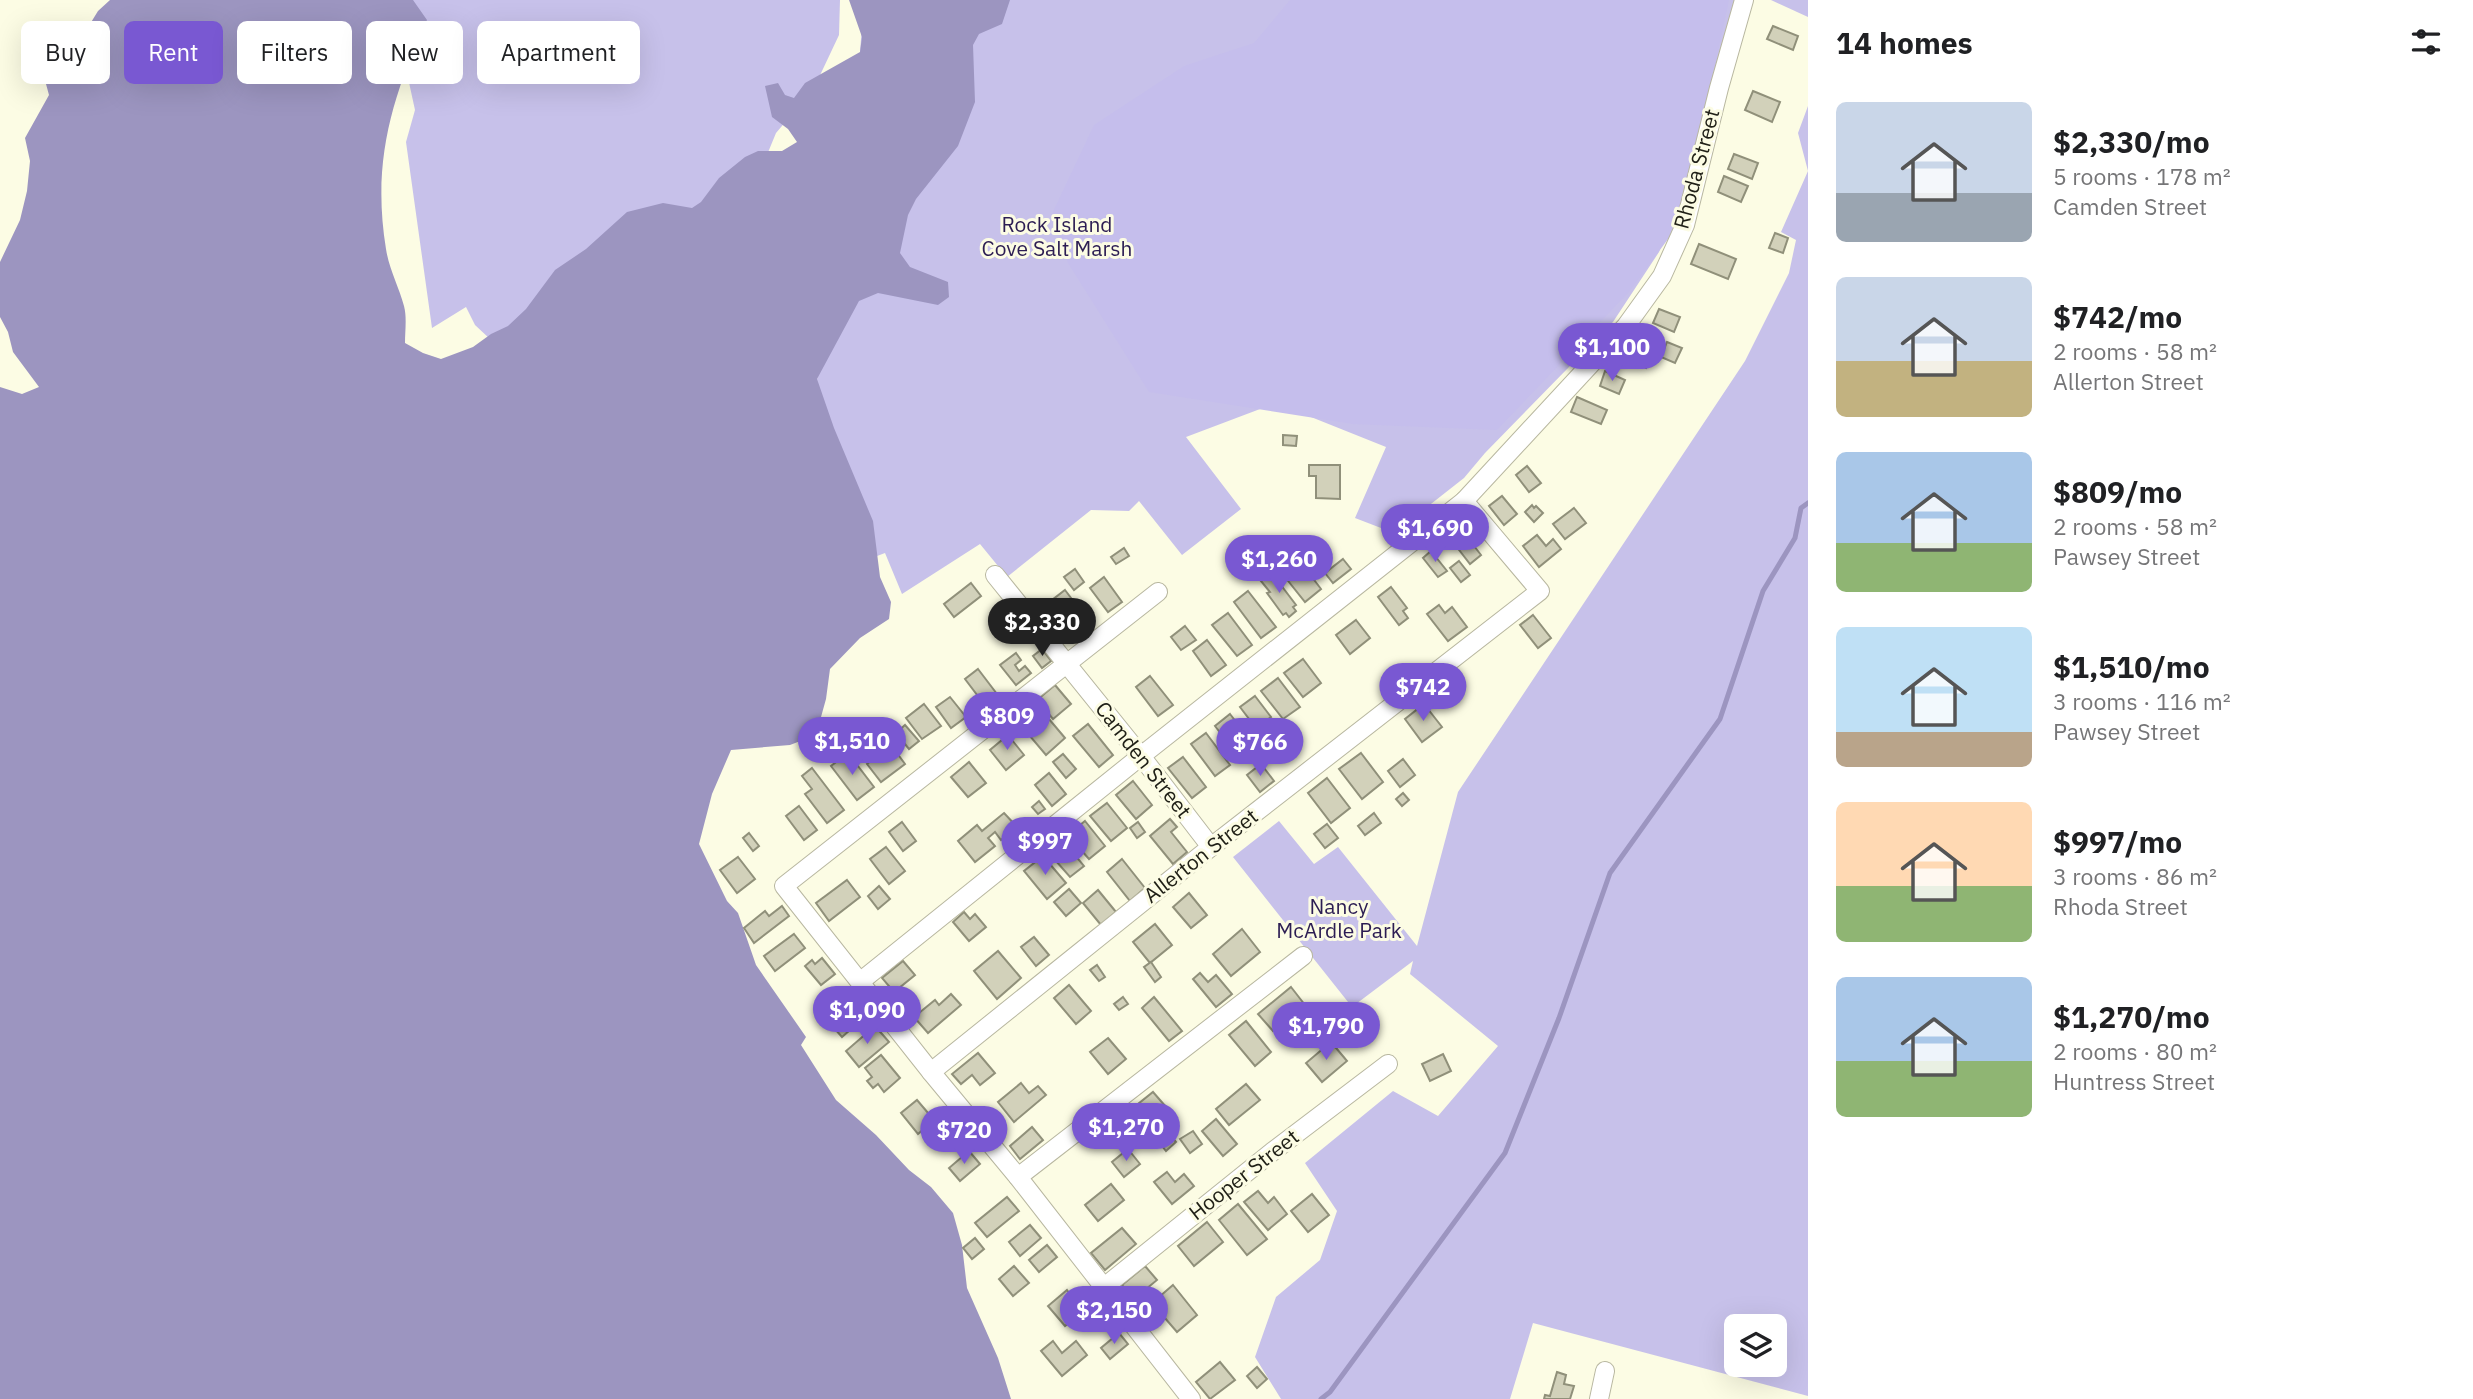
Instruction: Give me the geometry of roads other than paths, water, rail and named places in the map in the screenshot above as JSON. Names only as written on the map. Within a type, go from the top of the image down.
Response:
[{"type":"street","name":"Rhoda Street","points":[[861,981],[1464,501],[1626,326],[1662,276],[1685,225],[1744,0]]},
{"type":"street","name":"Allerton Street","points":[[930,1072],[1211,847],[1540,590],[1464,501]]},
{"type":"street","name":"Camden Street","points":[[995,575],[1211,847]]},
{"type":"street","points":[[1158,592],[784,886],[930,1072],[1018,1177],[1191,1399]]},
{"type":"street","points":[[1018,1177],[1303,956]]},
{"type":"street","name":"Hooper Street","points":[[1103,1288],[1272,1152],[1388,1064]]},
{"type":"street","points":[[1599,1399],[1605,1371]]},
{"type":"waterway","points":[[1321,1399],[1330,1392],[1505,1153],[1559,1018],[1610,873],[1720,719],[1763,591],[1795,538],[1801,508],[1808,503]]},
{"type":"park label","name":"Rock Island Cove Salt Marsh","points":[[1057,237]]},
{"type":"park label","name":"Nancy McArdle Park","points":[[1339,919]]}]
